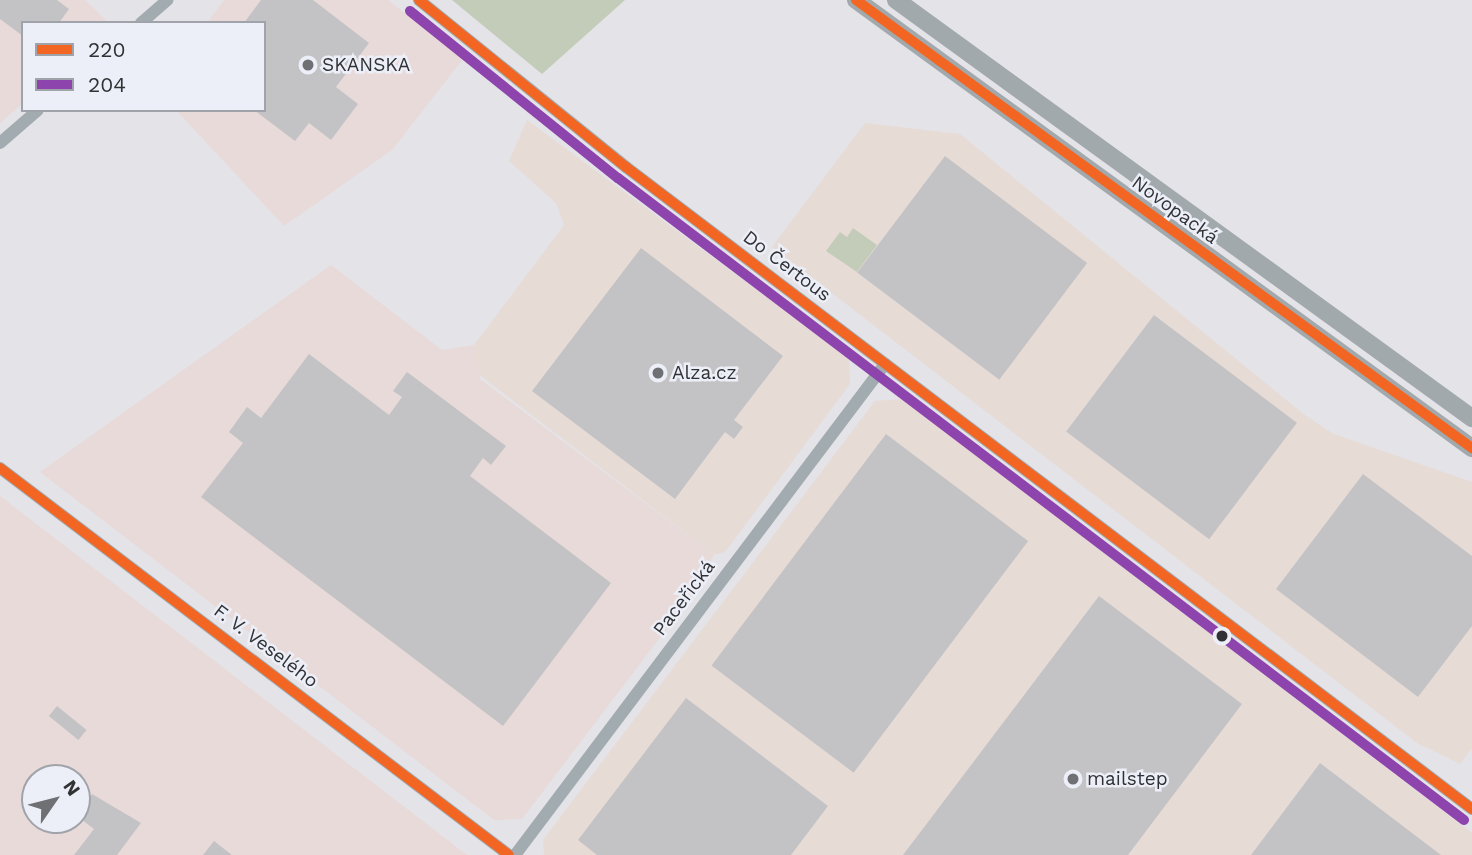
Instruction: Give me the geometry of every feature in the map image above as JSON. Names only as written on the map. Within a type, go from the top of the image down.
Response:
[{"type":"highway","name":"Novopacká","points":[[856,0],[1472,448]]},
{"type":"highway","name":"Novopacká","points":[[896,0],[1472,418]]},
{"type":"street","points":[[143,21],[167,0]]},
{"type":"street","name":"Do Čertous","points":[[419,0],[885,363],[1472,809]]},
{"type":"street","points":[[0,143],[36,112]]},
{"type":"street","name":"Paceřická","points":[[514,855],[885,363]]},
{"type":"street","name":"F. V. Veselého","points":[[0,468],[509,855]]},
{"type":"shaded area","points":[[0,0],[85,0],[107,21],[21,21],[21,105],[0,123]]},
{"type":"shaded area","points":[[224,0],[388,0],[463,59],[392,150],[284,226],[178,112],[266,112],[266,21],[208,21]]},
{"type":"shaded area","points":[[527,120],[849,358],[850,384],[725,552],[714,555],[477,373],[474,345],[564,225],[556,203],[509,161]]},
{"type":"shaded area","points":[[865,123],[960,134],[1306,416],[1334,434],[1472,482],[1472,748],[1460,764],[1417,743],[772,247]]},
{"type":"shaded area","points":[[331,265],[442,350],[474,345],[480,379],[714,555],[690,598],[522,819],[494,820],[40,472]]},
{"type":"shaded area","points":[[902,399],[1472,833],[1472,855],[544,855],[543,840],[875,401]]},
{"type":"shaded area","points":[[0,496],[467,855],[0,855]]},
{"type":"green space","points":[[452,0],[625,0],[542,74]]},
{"type":"green space","points":[[853,228],[877,245],[857,272],[826,251],[840,232],[847,237]]},
{"type":"building","points":[[0,0],[57,0],[69,9],[60,21],[21,21],[21,35],[0,19]]},
{"type":"building","name":"SKANSKA","points":[[261,0],[313,0],[369,43],[336,87],[358,104],[331,140],[309,123],[295,141],[257,112],[266,112],[266,21],[245,21]]},
{"type":"building","points":[[945,156],[1087,263],[999,380],[857,273]]},
{"type":"building","name":"Alza.cz","points":[[641,248],[783,356],[734,420],[743,427],[734,439],[725,432],[675,499],[532,391]]},
{"type":"building","points":[[1154,315],[1297,423],[1209,539],[1066,432]]},
{"type":"building","points":[[309,354],[389,415],[402,397],[393,391],[407,372],[506,446],[491,465],[483,458],[470,476],[611,583],[503,726],[201,497],[243,443],[229,432],[247,407],[261,418]]},
{"type":"building","points":[[886,434],[1028,541],[854,773],[711,666]]},
{"type":"building","points":[[1363,474],[1472,556],[1472,626],[1418,697],[1276,589]]},
{"type":"building","name":"mailstep","points":[[1099,596],[1242,704],[1128,855],[903,855]]},
{"type":"building","points":[[686,698],[828,806],[791,855],[597,855],[578,840]]},
{"type":"building","points":[[57,706],[87,730],[78,740],[49,716]]},
{"type":"building","points":[[1320,763],[1441,855],[1251,855]]},
{"type":"building","points":[[91,795],[141,823],[117,855],[74,855],[94,829],[91,827]]},
{"type":"building","points":[[214,841],[232,855],[203,855]]},
{"type":"transit line","name":"220","points":[[419,0],[626,167],[1472,809]]},
{"type":"transit line","name":"220","points":[[856,0],[1472,448]]},
{"type":"transit line","name":"204","points":[[410,11],[618,178],[1464,820]]},
{"type":"transit line","name":"220","points":[[0,468],[509,855]]},
{"type":"place","name":"SKANSKA","points":[[308,65]]},
{"type":"place","name":"Alza.cz","points":[[658,373]]},
{"type":"place","name":"mailstep","points":[[1073,779]]}]
